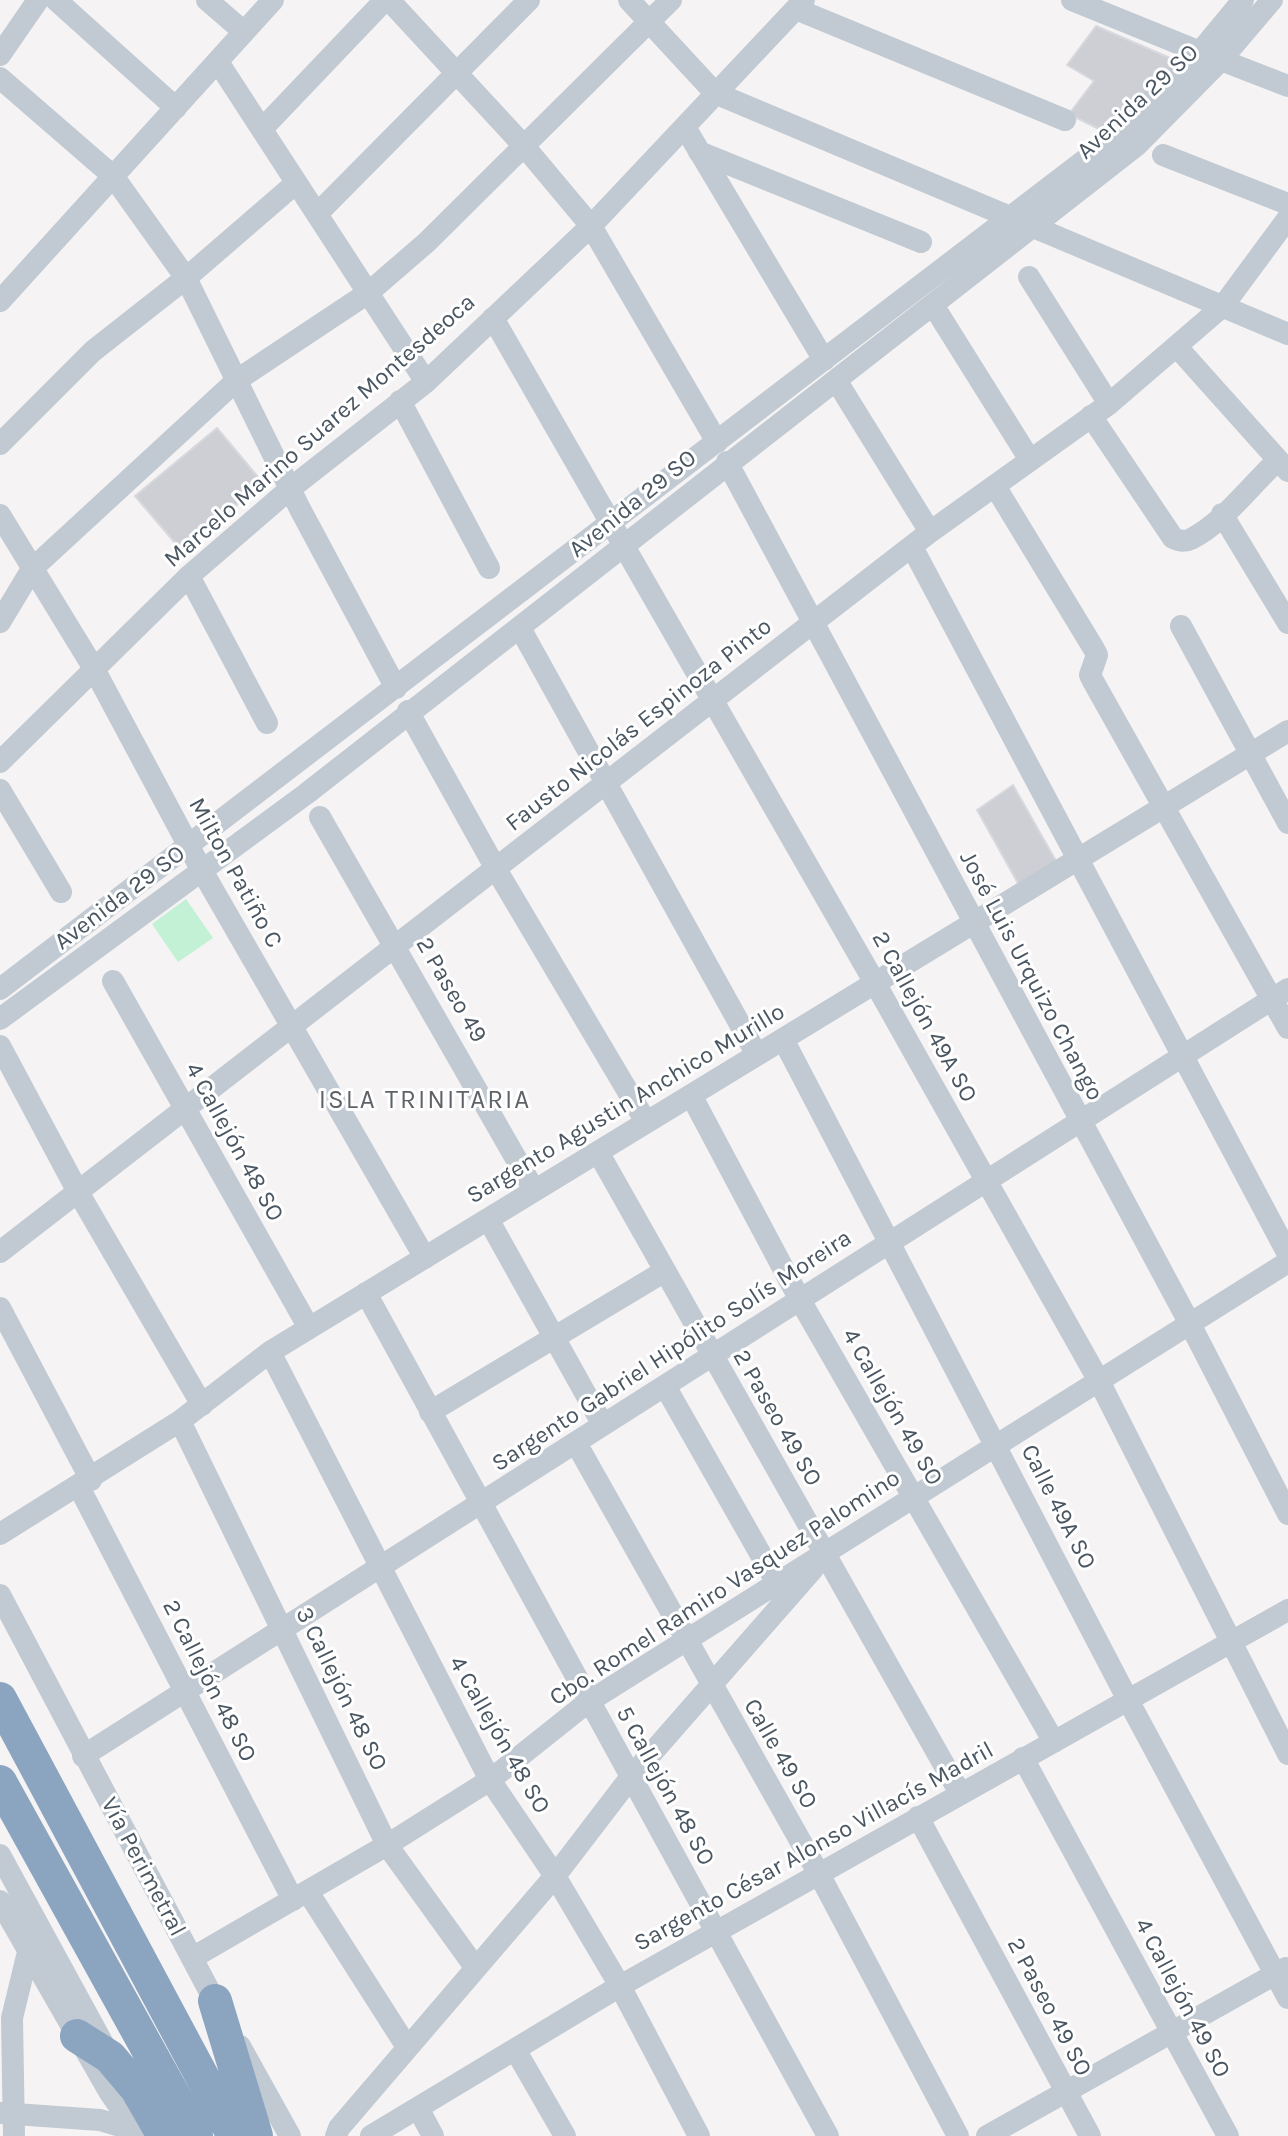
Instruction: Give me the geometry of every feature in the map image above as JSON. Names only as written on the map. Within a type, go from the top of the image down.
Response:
[{"type":"highway","name":"Vía Perimetral","points":[[0,1699],[234,2136]]},
{"type":"highway","points":[[0,1782],[196,2136]]},
{"type":"highway","points":[[215,2001],[256,2136]]},
{"type":"highway","points":[[77,2036],[110,2057],[137,2089],[145,2135]]},
{"type":"street","points":[[0,55],[38,0]]},
{"type":"street","points":[[56,0],[176,108]]},
{"type":"street","points":[[207,0],[244,32]]},
{"type":"street","points":[[0,301],[273,0]]},
{"type":"street","points":[[262,129],[387,0]]},
{"type":"street","name":"José Luis Urquizo Chango","points":[[387,0],[524,146],[591,226],[722,452],[1190,1324],[1288,1514]]},
{"type":"street","points":[[317,214],[529,0]]},
{"type":"street","points":[[629,0],[715,93],[1288,334]]},
{"type":"street","points":[[0,622],[32,569],[237,380],[368,293],[427,242],[671,0]]},
{"type":"street","points":[[1072,0],[1288,86]]},
{"type":"street","name":"Avenida 29 SO","points":[[0,989],[613,522],[836,380],[1036,226],[1137,145],[1210,56],[1243,0]]},
{"type":"street","name":"Avenida 29 SO","points":[[0,1019],[306,794],[408,711],[520,628],[624,543],[824,360],[1115,137],[1272,0]]},
{"type":"street","points":[[800,5],[1065,120]]},
{"type":"street","name":"Marcelo Marino Suarez Montesdeoca","points":[[0,762],[93,667],[189,576],[291,488],[426,382],[591,226],[800,5]]},
{"type":"street","points":[[218,62],[426,382]]},
{"type":"street","points":[[0,78],[113,176],[186,278],[396,688]]},
{"type":"street","points":[[686,129],[824,360]]},
{"type":"street","points":[[699,152],[921,242]]},
{"type":"street","points":[[1163,155],[1288,204]]},
{"type":"street","points":[[0,444],[93,351],[186,278],[296,183]]},
{"type":"street","name":"Fausto Nicolás Espinoza Pinto","points":[[0,1252],[930,532],[1100,410],[1223,306],[1288,218]]},
{"type":"street","points":[[1029,277],[1173,538],[1190,540],[1282,466],[1177,347]]},
{"type":"street","points":[[933,305],[1030,460]]},
{"type":"street","name":"2 Callejón 49A SO","points":[[493,318],[613,522],[1099,1381],[1288,1754]]},
{"type":"street","points":[[836,380],[930,532]]},
{"type":"street","points":[[400,401],[489,568]]},
{"type":"street","points":[[995,486],[1097,655],[1090,675],[1165,806],[1280,994],[1288,1028]]},
{"type":"street","points":[[1222,514],[1288,623]]},
{"type":"street","name":"Milton Patiño C","points":[[0,515],[93,667],[201,869],[425,1258]]},
{"type":"street","points":[[912,547],[1181,1058],[1288,1254]]},
{"type":"street","points":[[189,576],[267,723]]},
{"type":"street","points":[[1181,626],[1288,823]]},
{"type":"street","points":[[520,628],[757,1055]]},
{"type":"street","points":[[408,711],[496,869],[646,1122]]},
{"type":"street","name":"Sargento Agustin Anchico Murillo","points":[[0,1534],[180,1421],[270,1352],[1288,731]]},
{"type":"street","points":[[0,790],[61,892]]},
{"type":"street","name":"2 Paseo 49","points":[[320,817],[534,1190]]},
{"type":"street","name":"4 Callejón 48 SO","points":[[113,981],[309,1328]]},
{"type":"street","name":"Sargento Gabriel Hipólito Solís Moreira","points":[[83,1756],[1280,994]]},
{"type":"street","name":"Calle 49A SO","points":[[783,1039],[1128,1700],[1282,1970],[1288,1998]]},
{"type":"street","points":[[0,1046],[78,1192],[202,1405]]},
{"type":"street","name":"4 Callejón 49 SO","points":[[691,1095],[800,1300],[1054,1742]]},
{"type":"street","name":"2 Paseo 49 SO","points":[[598,1152],[960,1793]]},
{"type":"street","points":[[488,1219],[603,1425]]},
{"type":"street","name":"Cbo. Romel Ramiro Vasquez Palomino","points":[[192,1958],[387,1845],[490,1780],[588,1702],[1288,1262]]},
{"type":"street","points":[[430,1412],[665,1271]]},
{"type":"street","name":"5 Callejón 48 SO","points":[[366,1293],[478,1505],[718,1931],[828,2136]]},
{"type":"street","name":"2 Callejón 48 SO","points":[[0,1308],[186,1691],[300,1896],[407,2047]]},
{"type":"street","name":"4 Callejón 48 SO","points":[[270,1352],[378,1568],[490,1780],[555,1876],[620,1986],[699,2136]]},
{"type":"street","points":[[665,1386],[777,1583]]},
{"type":"street","name":"3 Callejón 48 SO","points":[[180,1421],[284,1628],[387,1845],[475,1967]]},
{"type":"street","name":"Calle 49 SO","points":[[576,1443],[819,1874],[958,2136]]},
{"type":"street","points":[[336,2136],[339,2128],[407,2047],[555,1876],[630,1778],[826,1552]]},
{"type":"street","name":"Vía Perimetral","points":[[0,1595],[83,1756],[290,2136]]},
{"type":"street","name":"Sargento César Alonso Villacís Madril","points":[[371,2136],[620,1986],[1288,1610]]},
{"type":"street","name":"4 Callejón 49 SO","points":[[1023,1758],[1228,2136]]},
{"type":"street","name":"2 Paseo 49 SO","points":[[918,1817],[1090,2136]]},
{"type":"street","points":[[0,1855],[110,2057]]},
{"type":"street","points":[[0,1901],[77,2036],[145,2135]]},
{"type":"street","points":[[14,2136],[7,2113],[12,2018],[28,1952]]},
{"type":"street","points":[[987,2136],[1282,1970]]},
{"type":"street","points":[[516,2051],[565,2136]]},
{"type":"street","points":[[418,2108],[433,2136]]},
{"type":"street","points":[[7,2113],[100,2120],[145,2135]]},
{"type":"green space","points":[[186,899],[213,938],[178,962],[152,924]]},
{"type":"building","points":[[1096,26],[1177,61],[1105,132],[1069,114],[1094,81],[1067,65]]},
{"type":"building","points":[[217,428],[263,483],[182,551],[135,496]]},
{"type":"building","points":[[1013,785],[1056,861],[1019,885],[977,810]]},
{"type":"district","name":"ISLA TRINITARIA","points":[[425,1101]]}]
